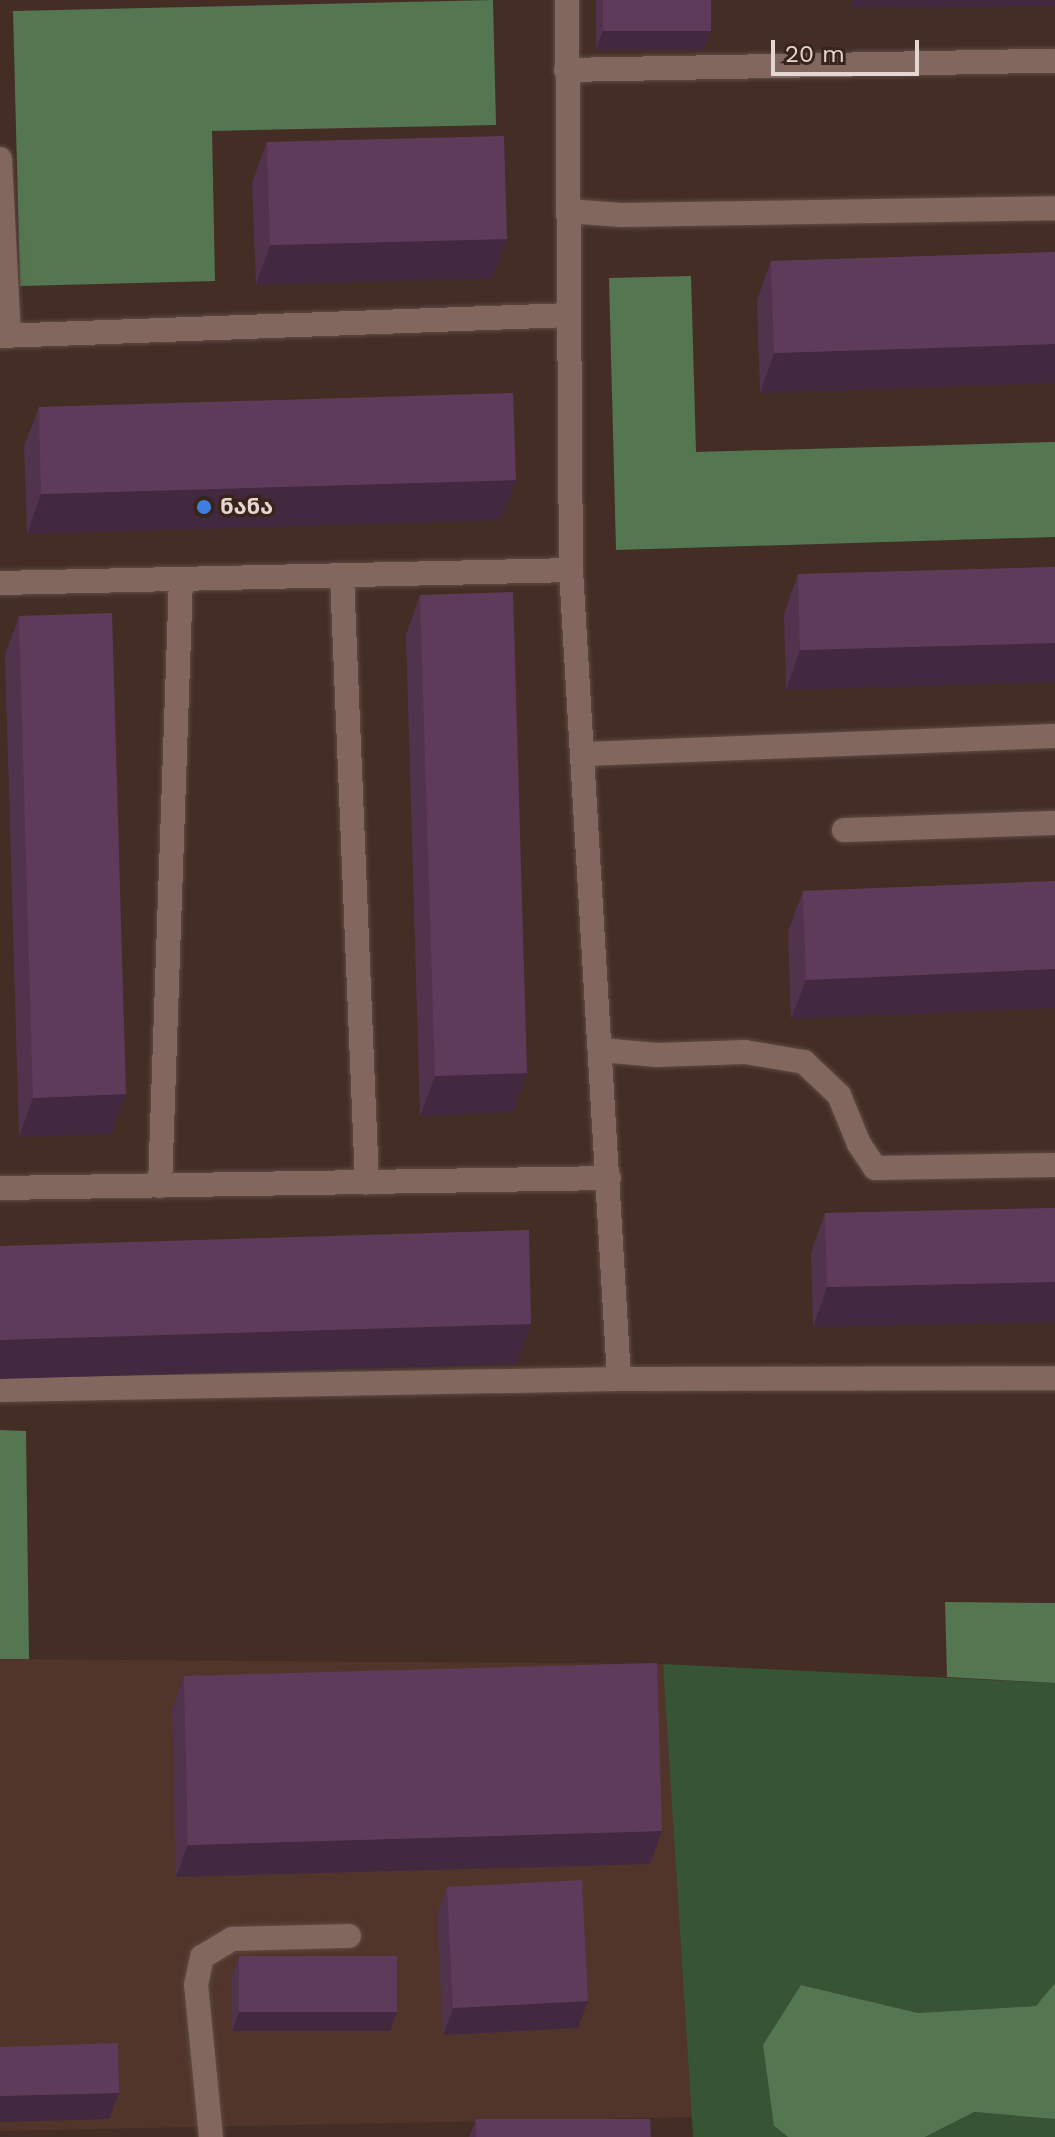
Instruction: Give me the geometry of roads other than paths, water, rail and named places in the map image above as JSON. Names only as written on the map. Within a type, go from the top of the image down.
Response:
[{"type":"lane","points":[[567,0],[571,570],[619,1379]]},
{"type":"lane","points":[[566,70],[1055,61]]},
{"type":"lane","points":[[0,159],[4,336],[569,315]]},
{"type":"lane","points":[[568,211],[621,215],[1055,208]]},
{"type":"lane","points":[[0,583],[571,570]]},
{"type":"lane","points":[[342,576],[367,1182]]},
{"type":"lane","points":[[160,1186],[181,579]]},
{"type":"lane","points":[[584,754],[1055,736]]},
{"type":"lane","points":[[844,830],[1055,823]]},
{"type":"lane","points":[[601,1050],[657,1055],[745,1052],[804,1062],[839,1095],[859,1144],[875,1168],[1055,1165]]},
{"type":"lane","points":[[0,1188],[609,1178]]},
{"type":"lane","points":[[0,1390],[619,1379],[1055,1378]]},
{"type":"lane","points":[[211,2137],[196,1985],[202,1957],[232,1939],[349,1936]]},
{"type":"place","name":"ნანა","points":[[204,507]]}]
